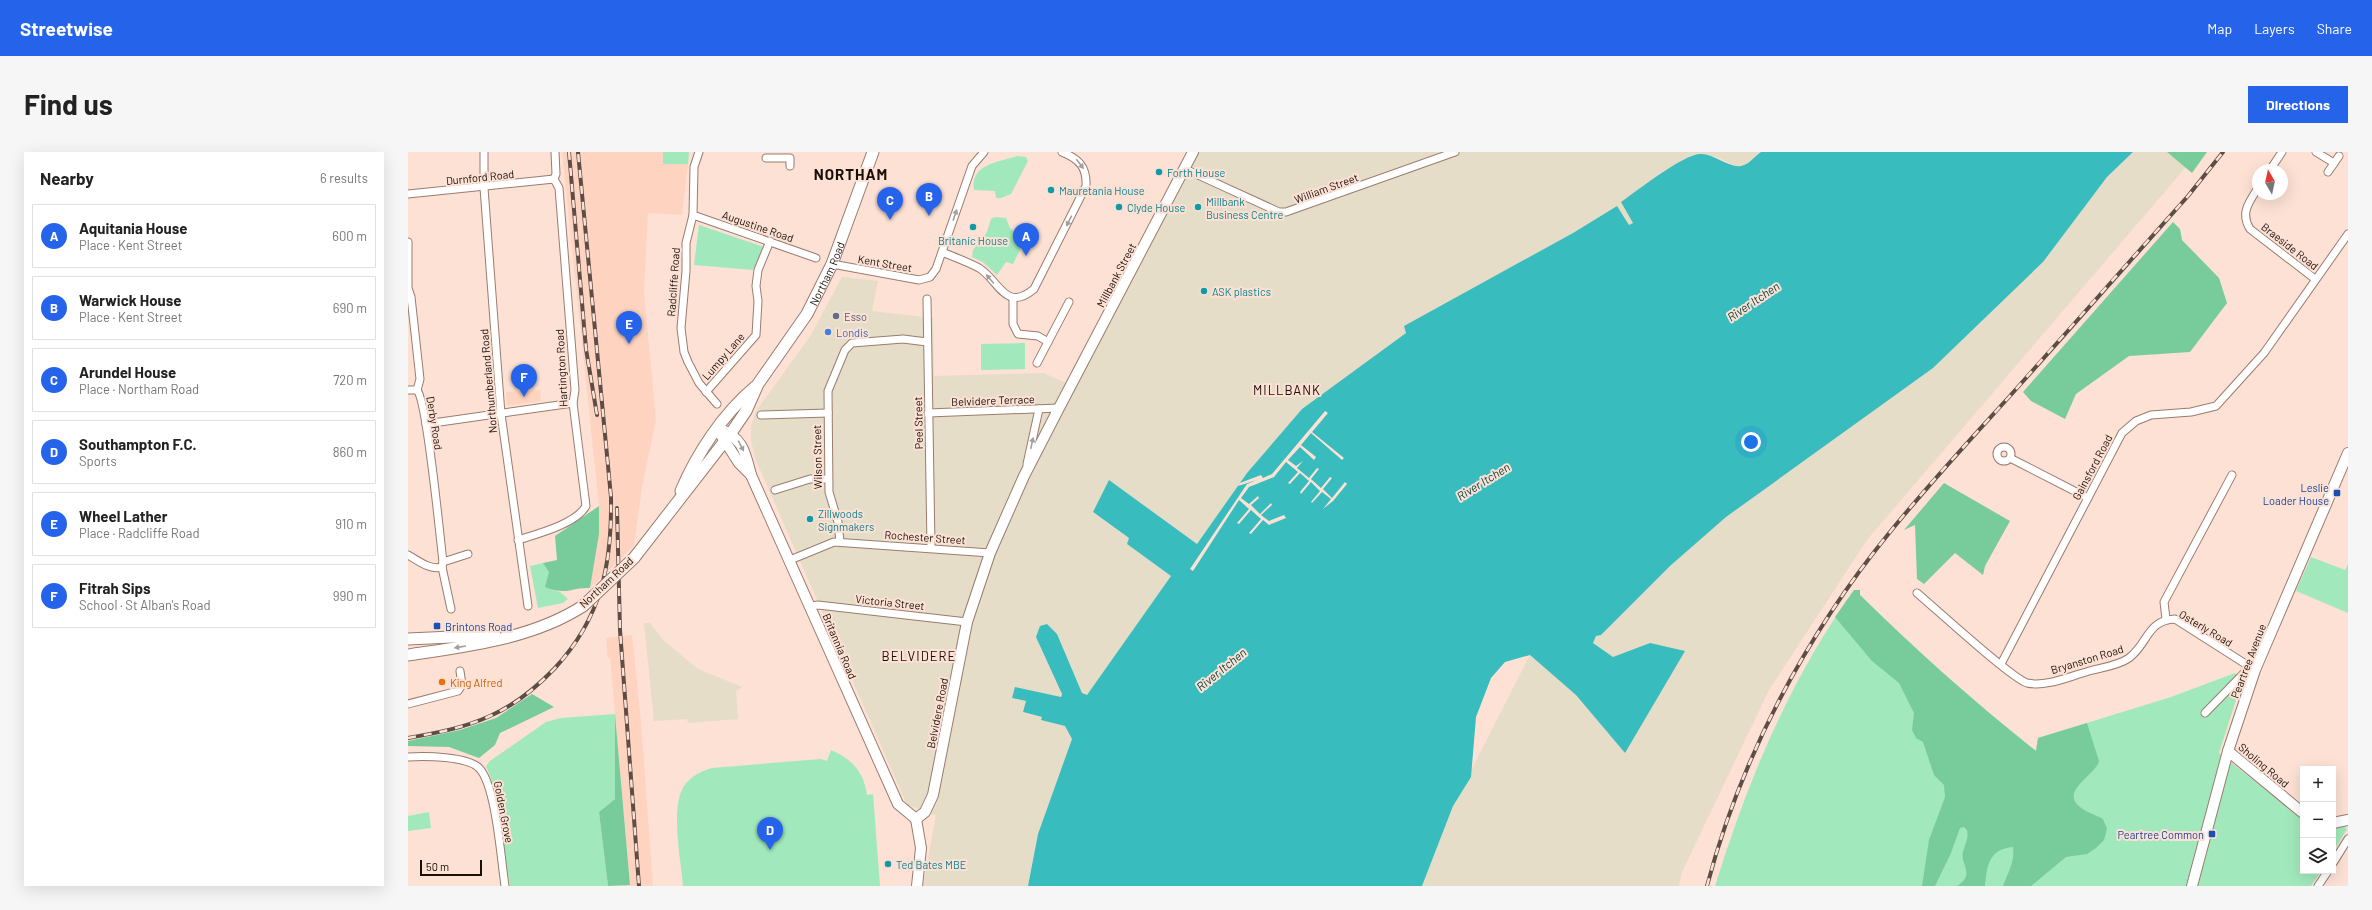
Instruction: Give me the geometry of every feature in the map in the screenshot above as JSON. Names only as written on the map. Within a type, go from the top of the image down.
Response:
[{"type":"main road","name":"Northam Road","points":[[408,654],[470,645],[512,635],[547,624],[583,606],[634,558],[654,534],[678,499],[699,476],[727,438],[746,411],[758,384],[807,314],[832,264],[873,152]]},
{"type":"main road","name":"Northam Road","points":[[678,499],[689,473],[718,428],[735,404],[758,384]]},
{"type":"main road","name":"Northam Road","points":[[408,639],[469,634],[512,635]]},
{"type":"street","name":"Northumberland Road","points":[[484,152],[484,188],[501,414],[528,606]]},
{"type":"street","name":"Hartington Road","points":[[518,540],[554,528],[583,511],[586,506],[573,403],[575,390],[559,188],[554,179],[556,174],[554,152]]},
{"type":"street","name":"Radcliffe Road","points":[[699,152],[694,167],[693,215],[686,243],[686,271],[681,328],[684,352],[688,362],[706,392],[717,404]]},
{"type":"street","name":"Kent Street","points":[[832,264],[919,280],[934,274],[972,166],[984,152]]},
{"type":"street","points":[[942,252],[979,268],[1000,290],[1013,298],[1027,294],[1034,288],[1086,186],[1086,174],[1078,160],[1062,152]]},
{"type":"street","name":"Millbank Street","points":[[1059,408],[1193,152]]},
{"type":"street","name":"William Street","points":[[1185,169],[1279,212],[1286,212],[1455,152]]},
{"type":"street","points":[[2274,164],[2282,152]]},
{"type":"street","points":[[2316,152],[2334,163]]},
{"type":"street","points":[[766,158],[791,155],[790,166]]},
{"type":"street","points":[[2328,172],[2339,156]]},
{"type":"street","name":"Durnford Road","points":[[408,194],[484,188],[554,179]]},
{"type":"street","name":"Braeside Road","points":[[2252,199],[2245,211],[2245,221],[2250,229],[2315,279]]},
{"type":"street","name":"Augustine Road","points":[[693,215],[816,258]]},
{"type":"street","name":"Gainsford Road","points":[[2001,664],[2122,433],[2136,421],[2151,415],[2191,412],[2216,406],[2264,353],[2348,234]]},
{"type":"street","name":"Lumpy Lane","points":[[706,392],[756,335],[758,301],[756,286],[758,270],[770,241]]},
{"type":"street","name":"Derby Road","points":[[408,242],[408,287],[411,297],[420,379],[417,390],[422,398],[442,564],[451,610]]},
{"type":"street","points":[[1013,298],[1014,330],[1018,334],[1038,336],[1048,342]]},
{"type":"street","name":"Peel Street","points":[[927,299],[931,547]]},
{"type":"street","points":[[1037,363],[1069,302]]},
{"type":"street","points":[[828,413],[829,385],[845,350],[852,343],[903,339],[927,342]]},
{"type":"street","points":[[408,390],[417,390]]},
{"type":"street","points":[[426,424],[573,403]]},
{"type":"street","name":"Belvidere Terrace","points":[[928,413],[1059,408]]},
{"type":"street","name":"Belvidere Road","points":[[916,819],[925,812],[933,795],[967,622],[990,553],[1024,476],[1059,408]]},
{"type":"street","name":"Belvidere Road","points":[[1024,476],[1039,409]]},
{"type":"street","name":"Wilson Street","points":[[761,416],[828,413],[828,479],[830,499],[838,522],[840,542]]},
{"type":"street","name":"Britannia Road","points":[[718,428],[727,438],[739,463],[751,475],[898,804],[916,819]]},
{"type":"street","name":"Peartree Avenue","points":[[2192,886],[2228,751],[2253,669],[2348,453]]},
{"type":"street","points":[[2010,458],[2088,498]]},
{"type":"street","points":[[2166,619],[2164,602],[2232,475]]},
{"type":"street","points":[[775,490],[810,479],[828,479]]},
{"type":"street","name":"Rochester Street","points":[[790,560],[828,544],[840,542],[931,547],[990,553]]},
{"type":"street","points":[[408,555],[435,568],[468,554]]},
{"type":"street","name":"Bryanston Road","points":[[1917,593],[2001,664],[2026,683],[2038,684],[2053,681],[2126,660],[2137,652],[2154,626],[2166,619]]},
{"type":"street","name":"Victoria Street","points":[[810,606],[818,605],[967,622]]},
{"type":"street","name":"Osterly Road","points":[[2166,619],[2175,619],[2253,669]]},
{"type":"street","points":[[2205,713],[2253,669]]},
{"type":"street","points":[[408,704],[458,690],[462,685],[460,671]]},
{"type":"street","name":"Sholing Road","points":[[2228,751],[2300,811]]},
{"type":"street","name":"Golden Grove","points":[[408,757],[462,760],[478,767],[482,772],[490,786],[505,886]]},
{"type":"street","points":[[916,819],[921,848],[917,886]]},
{"type":"street","points":[[2336,822],[2348,820]]},
{"type":"street","points":[[2336,858],[2348,839]]},
{"type":"street","points":[[2318,886],[2326,874]]},
{"type":"shaded area","points":[[562,152],[663,152],[664,164],[688,164],[682,215],[648,213],[644,292],[656,420],[642,487],[634,546],[590,588],[599,534],[599,506]]},
{"type":"shaded area","points":[[1187,152],[1761,152],[1743,166],[1737,167],[1715,156],[1621,202],[1633,223],[1629,225],[1617,206],[1573,233],[1404,326],[1406,333],[1302,409],[1247,473],[1197,544],[1109,480],[1093,513],[1129,538],[1127,544],[1171,576],[1087,695],[1082,693],[1057,634],[1061,697],[1015,688],[1012,698],[1026,701],[1023,713],[1042,717],[1042,720],[1065,726],[1072,739],[1038,834],[1028,886],[923,886],[936,815],[907,805],[755,458],[751,440],[751,426],[756,411],[811,335],[842,277],[878,281],[872,311],[933,318],[934,376],[1044,373],[1068,384]]},
{"type":"shaded area","points":[[2133,152],[2167,152],[2186,167],[1867,540],[1769,690],[1682,872],[1679,886],[1422,886],[1453,806],[1530,655],[1576,695],[1625,753],[1650,643],[1613,657],[1593,643],[1596,636],[1601,635],[1670,566],[1726,517],[1933,368],[2043,262],[2107,177]]},
{"type":"shaded area","points":[[540,390],[541,401],[507,406],[506,392]]},
{"type":"shaded area","points":[[644,623],[650,623],[664,641],[698,669],[742,687],[736,691],[738,719],[688,723],[687,719],[654,721]]},
{"type":"shaded area","points":[[632,635],[641,722],[653,886],[619,886],[630,884],[610,657],[608,658],[606,638]]},
{"type":"green space","points":[[663,152],[689,152],[688,164],[663,164]]},
{"type":"green space","points":[[2167,152],[2207,152],[2192,173]]},
{"type":"green space","points":[[1017,156],[1026,157],[1028,161],[1011,194],[1001,198],[996,198],[995,191],[974,190],[976,175],[981,169],[994,163]]},
{"type":"green space","points":[[995,217],[1006,218],[1010,228],[1022,238],[1023,244],[1013,264],[1006,262],[997,275],[983,262],[972,257],[973,250],[987,232],[991,219]]},
{"type":"green space","points":[[2173,222],[2180,229],[2182,240],[2219,278],[2227,303],[2190,352],[2129,356],[2076,394],[2065,419],[2031,401],[2023,392]]},
{"type":"green space","points":[[699,225],[764,247],[753,270],[694,265]]},
{"type":"green space","points":[[1025,343],[1025,369],[981,370],[981,344]]},
{"type":"green space","points":[[1944,483],[2010,521],[1985,566],[1983,575],[1955,553],[1924,584],[1917,579],[1915,525],[1904,530]]},
{"type":"green space","points":[[599,506],[599,534],[590,588],[559,591],[545,587],[549,572],[543,563],[557,560],[555,536]]},
{"type":"green space","points":[[2311,557],[2345,570],[2348,564],[2348,613],[2296,591]]},
{"type":"green space","points":[[543,563],[550,572],[553,590],[560,592],[568,599],[563,603],[538,608],[530,566]]},
{"type":"green space","points":[[1854,590],[1860,590],[1860,595],[1902,636],[1990,714],[2036,751],[2038,738],[2171,697],[2235,673],[2242,682],[2219,753],[2300,817],[2300,874],[2319,874],[2311,886],[1715,886],[1756,770],[1772,732],[1790,696],[1831,624]]},
{"type":"green space","points":[[1854,590],[1860,590],[1860,595],[1902,636],[1990,714],[2036,751],[2038,738],[2087,723],[2099,761],[2097,766],[2076,789],[2074,795],[2075,801],[2080,807],[2103,819],[2107,829],[2104,840],[2096,848],[2087,854],[2066,857],[2031,886],[2003,886],[2011,867],[2013,857],[2013,847],[2005,848],[1999,851],[1991,859],[1988,865],[1985,886],[1957,886],[1963,882],[1966,877],[1963,852],[1967,838],[1967,830],[1964,827],[1960,828],[1951,853],[1935,886],[1922,886],[1929,840],[1945,797],[1944,785],[1934,775],[1923,742],[1916,738],[1912,730],[1914,713],[1899,683],[1872,661],[1835,617]]},
{"type":"green space","points":[[532,694],[554,707],[500,733],[495,745],[479,758],[449,747],[408,746],[408,741],[460,730],[496,718]]},
{"type":"green space","points":[[615,714],[615,799],[599,812],[608,886],[510,886],[492,781],[486,766],[490,761],[546,722],[561,718]]},
{"type":"green space","points":[[615,714],[630,885],[608,886],[599,812],[615,799]]},
{"type":"green space","points":[[831,750],[851,762],[856,767],[863,780],[867,795],[873,794],[880,886],[683,886],[677,820],[680,796],[684,786],[690,779],[700,772],[712,768],[821,759],[827,761]]},
{"type":"green space","points":[[429,812],[431,828],[408,831],[408,816]]},
{"type":"green space","points":[[2344,826],[2347,829],[2336,847],[2336,838],[2336,827]]},
{"type":"water","name":"River Itchen","points":[[1761,152],[2133,152],[2107,177],[2043,262],[1933,368],[1726,517],[1670,566],[1601,635],[1596,636],[1593,643],[1613,657],[1650,643],[1685,651],[1625,753],[1576,695],[1530,655],[1505,662],[1491,678],[1476,717],[1471,777],[1453,806],[1422,886],[1028,886],[1038,834],[1072,739],[1065,726],[1041,720],[1042,717],[1023,712],[1026,701],[1012,698],[1015,687],[1061,697],[1062,694],[1036,637],[1040,626],[1047,624],[1057,634],[1082,693],[1087,695],[1171,576],[1127,544],[1129,538],[1093,512],[1109,480],[1197,544],[1247,473],[1302,409],[1406,333],[1404,326],[1573,233],[1617,206],[1629,225],[1633,223],[1621,202],[1682,160],[1700,154],[1706,154],[1734,166],[1739,166],[1748,163]]},
{"type":"pier","points":[[1325,411],[1328,413],[1312,432],[1344,458],[1342,460],[1311,433],[1301,445],[1316,457],[1314,460],[1300,447],[1288,460],[1296,466],[1303,461],[1297,468],[1309,478],[1317,468],[1319,469],[1311,479],[1321,488],[1330,477],[1332,478],[1323,489],[1332,498],[1345,482],[1347,484],[1333,501],[1323,509],[1331,499],[1322,492],[1312,503],[1311,502],[1320,491],[1311,482],[1301,494],[1300,492],[1309,481],[1300,473],[1290,484],[1288,483],[1298,472],[1286,462],[1274,477],[1249,487],[1241,498],[1249,504],[1258,496],[1259,498],[1251,505],[1260,514],[1271,503],[1272,505],[1261,515],[1269,521],[1284,515],[1286,518],[1269,525],[1263,520],[1251,534],[1249,533],[1261,519],[1251,510],[1239,524],[1237,523],[1249,509],[1239,500],[1193,571],[1190,569],[1247,484],[1257,480],[1238,486],[1240,483],[1261,475],[1263,478],[1272,474]]},
{"type":"railway","points":[[569,152],[586,349],[597,415]]},
{"type":"railway","points":[[408,738],[450,730],[470,724],[499,712],[533,689],[555,668],[571,649],[584,629],[594,609],[601,588],[609,545],[611,497],[578,152]]},
{"type":"railway","points":[[1707,886],[1721,838],[1738,791],[1758,744],[1804,655],[1859,571],[1919,497],[2188,196],[2223,152]]},
{"type":"railway","points":[[617,508],[620,630],[639,886]]},
{"type":"place","name":"Forth House","points":[[1159,172]]},
{"type":"place","name":"Mauretania House","points":[[1051,190]]},
{"type":"place","name":"Clyde House","points":[[1119,207]]},
{"type":"place","name":"Millbank Business Centre","points":[[1198,207]]},
{"type":"place","name":"Warwick House","points":[[929,216]]},
{"type":"place","name":"Arundel House","points":[[890,220]]},
{"type":"place","name":"Britanic House","points":[[973,227]]},
{"type":"place","name":"Aquitania House","points":[[1026,256]]},
{"type":"place","name":"ASK plastics","points":[[1204,291]]},
{"type":"place","name":"Esso","points":[[836,316]]},
{"type":"place","name":"Londis","points":[[828,332]]},
{"type":"place","name":"Wheel Lather","points":[[629,344]]},
{"type":"place","name":"Fitrah Sips","points":[[524,397]]},
{"type":"place","name":"Leslie Loader House","points":[[2337,493]]},
{"type":"place","name":"Zillwoods Signmakers","points":[[810,519]]},
{"type":"place","name":"Brintons Road","points":[[437,626]]},
{"type":"place","name":"King Alfred","points":[[442,682]]},
{"type":"place","name":"Peartree Common","points":[[2212,834]]},
{"type":"place","name":"Southampton F.C.","points":[[770,850]]},
{"type":"place","name":"Ted Bates MBE","points":[[888,864]]},
{"type":"district","name":"NORTHAM","points":[[851,174]]},
{"type":"district","name":"MILLBANK","points":[[1287,390]]},
{"type":"district","name":"BELVIDERE","points":[[919,656]]}]
